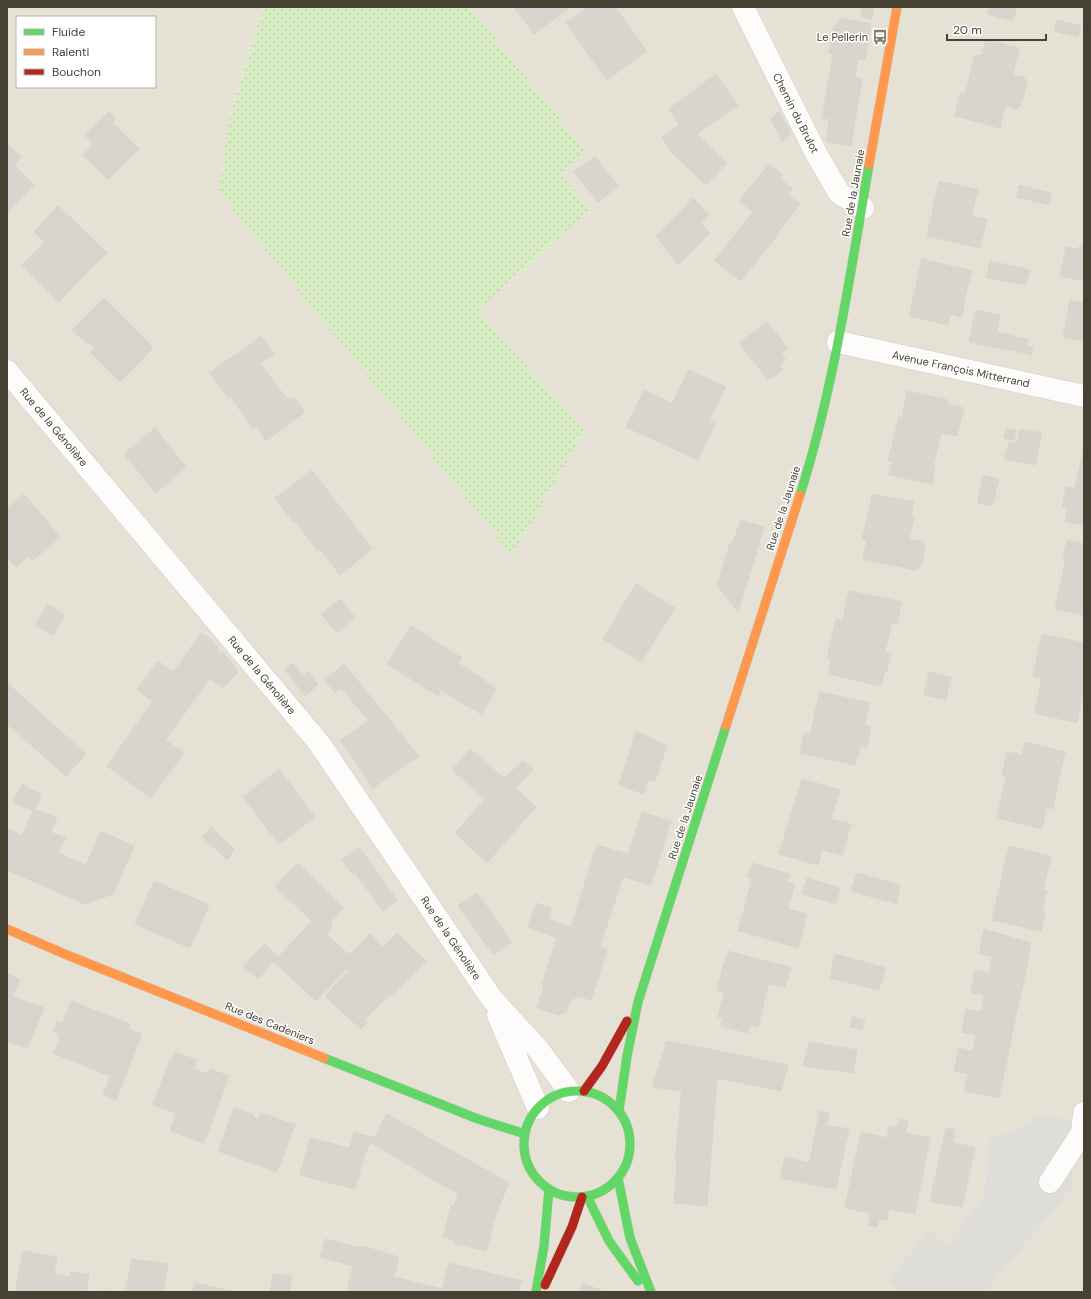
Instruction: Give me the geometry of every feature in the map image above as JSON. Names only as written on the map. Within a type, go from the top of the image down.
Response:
[{"type":"main road","name":"Rue de la Jaunaie","points":[[619,1111],[627,1056],[638,1002],[811,461],[838,342],[898,7]]},
{"type":"main road","name":"Rue des Cadeniers","points":[[7,929],[75,958],[478,1119],[525,1134]]},
{"type":"main road","name":"Rue de la Jaunaie","points":[[576,1091],[602,1066],[638,1002]]},
{"type":"main road","points":[[576,1091],[597,1094],[619,1111],[626,1123],[630,1137],[630,1152],[626,1166],[618,1178],[599,1193],[584,1197],[565,1196],[549,1189],[537,1178],[528,1165],[524,1149],[525,1134],[530,1120],[538,1108],[552,1097],[576,1091]]},
{"type":"main road","points":[[618,1178],[630,1238],[651,1292]]},
{"type":"main road","points":[[536,1292],[544,1246],[549,1189]]},
{"type":"main road","points":[[542,1292],[584,1197]]},
{"type":"main road","points":[[584,1197],[609,1241],[646,1292]]},
{"type":"street","name":"Chemin du Brulot","points":[[743,7],[817,155],[839,193],[862,208]]},
{"type":"street","name":"Avenue François Mitterrand","points":[[838,342],[1084,396]]},
{"type":"street","name":"Rue de la Génolière","points":[[7,371],[319,743],[492,999],[576,1091]]},
{"type":"street","name":"Rue de la Génolière","points":[[492,999],[538,1108]]},
{"type":"street","points":[[1050,1182],[1082,1133],[1084,1113]]},
{"type":"shaded area","points":[[7,7],[264,7],[230,115],[584,432],[478,310],[590,209],[561,175],[585,149],[469,7],[1084,7],[1084,1292],[7,1292]]},
{"type":"shaded area","points":[[1038,1116],[1075,1120],[1072,1188],[985,1292],[899,1292],[888,1281],[928,1230],[947,1244],[984,1196],[991,1136],[1009,1134]]},
{"type":"green space","points":[[264,7],[469,7],[585,150],[561,175],[590,209],[478,310],[584,432],[512,555],[219,192],[230,115]]},
{"type":"building","points":[[514,7],[567,7],[568,9],[534,34]]},
{"type":"building","points":[[588,7],[615,7],[647,51],[607,80],[566,23]]},
{"type":"building","points":[[863,7],[874,7],[872,19],[861,17]]},
{"type":"building","points":[[990,7],[1017,7],[1013,21],[988,14]]},
{"type":"building","points":[[840,18],[871,24],[865,60],[858,59],[855,77],[862,79],[851,146],[827,142],[829,119],[822,118],[833,55],[829,53],[834,25],[838,25]]},
{"type":"building","points":[[1057,20],[1081,26],[1078,37],[1054,31]]},
{"type":"building","points":[[986,40],[1019,48],[1013,75],[1024,77],[1027,83],[1021,105],[1016,109],[1005,106],[1000,128],[955,116],[960,93],[965,94],[973,64],[979,66]]},
{"type":"building","points":[[975,55],[982,56],[979,66],[973,64]]},
{"type":"building","points":[[716,74],[738,105],[697,134],[727,163],[706,185],[672,153],[662,137],[679,125],[669,109]]},
{"type":"building","points":[[109,111],[116,119],[93,144],[85,135]]},
{"type":"building","points":[[779,111],[791,134],[782,142],[771,119]]},
{"type":"building","points":[[112,123],[139,149],[130,158],[104,132]]},
{"type":"building","points":[[104,132],[130,158],[108,180],[83,155]]},
{"type":"building","points":[[7,144],[21,157],[14,165],[34,185],[7,212]]},
{"type":"building","points":[[595,157],[618,186],[598,202],[574,172]]},
{"type":"building","points":[[769,164],[783,175],[780,179],[793,189],[788,195],[800,204],[778,232],[739,201]]},
{"type":"building","points":[[939,181],[978,190],[971,216],[987,219],[980,248],[927,236]]},
{"type":"building","points":[[1019,185],[1051,193],[1049,205],[1017,197]]},
{"type":"building","points":[[693,198],[709,215],[701,223],[685,207]]},
{"type":"building","points":[[58,206],[70,217],[58,230],[95,264],[59,302],[22,265],[45,242],[34,232]]},
{"type":"building","points":[[685,207],[710,233],[678,265],[656,236]]},
{"type":"building","points":[[753,212],[779,233],[741,281],[714,261]]},
{"type":"building","points":[[70,217],[107,253],[95,264],[58,230]]},
{"type":"building","points":[[1084,244],[1084,281],[1060,276],[1066,247],[1076,249]]},
{"type":"building","points":[[922,259],[972,271],[966,293],[955,291],[948,325],[909,316]]},
{"type":"building","points":[[990,261],[1030,270],[1026,285],[986,278]]},
{"type":"building","points":[[955,291],[966,293],[962,317],[950,314]]},
{"type":"building","points":[[104,298],[129,323],[125,326],[150,351],[120,382],[90,352],[95,347],[90,343],[87,343],[72,330]]},
{"type":"building","points":[[1070,300],[1084,303],[1084,341],[1081,341],[1083,336],[1064,332]]},
{"type":"building","points":[[976,310],[1000,315],[994,347],[969,342]]},
{"type":"building","points":[[767,322],[788,348],[781,354],[786,360],[779,365],[783,370],[768,380],[739,343]]},
{"type":"building","points":[[129,323],[153,347],[150,351],[125,326]]},
{"type":"building","points":[[997,332],[1017,337],[1014,351],[994,347]]},
{"type":"building","points":[[1064,332],[1083,336],[1081,341],[1063,337]]},
{"type":"building","points":[[261,336],[274,354],[260,364],[247,347]]},
{"type":"building","points":[[1017,337],[1028,339],[1025,353],[1014,351]]},
{"type":"building","points":[[1026,345],[1033,347],[1031,355],[1025,353]]},
{"type":"building","points":[[247,347],[288,400],[294,397],[305,412],[266,441],[256,426],[252,428],[231,397],[235,394],[216,368]]},
{"type":"building","points":[[216,368],[235,394],[229,399],[210,373]]},
{"type":"building","points":[[689,370],[726,387],[708,422],[702,420],[699,426],[711,432],[698,460],[626,427],[644,390],[672,403]]},
{"type":"building","points":[[907,391],[948,400],[947,404],[964,408],[957,436],[941,433],[933,467],[935,468],[932,484],[889,475],[892,462],[888,461],[899,417],[902,418]]},
{"type":"building","points":[[702,420],[708,422],[709,420],[715,424],[711,432],[699,426]]},
{"type":"building","points":[[155,428],[186,467],[156,493],[124,454]]},
{"type":"building","points":[[1006,429],[1016,430],[1014,440],[1004,438]]},
{"type":"building","points":[[1020,429],[1042,433],[1035,465],[1004,459],[1009,442],[1017,444]]},
{"type":"building","points":[[1084,448],[1084,525],[1065,522],[1068,508],[1062,507],[1066,487],[1075,488]]},
{"type":"building","points":[[312,470],[372,549],[340,575],[320,549],[317,550],[296,522],[301,518],[282,493]]},
{"type":"building","points":[[983,475],[999,479],[994,499],[979,495]]},
{"type":"building","points":[[282,493],[301,518],[294,523],[275,498]]},
{"type":"building","points":[[24,494],[60,537],[32,561],[28,556],[16,567],[7,557],[7,537],[10,535],[7,531],[7,508]]},
{"type":"building","points":[[872,494],[914,502],[911,516],[914,517],[909,539],[922,541],[925,547],[921,566],[916,570],[863,559],[873,511],[869,510]]},
{"type":"building","points":[[979,495],[994,499],[992,506],[978,503]]},
{"type":"building","points":[[869,510],[873,511],[867,541],[862,539]]},
{"type":"building","points":[[741,520],[764,527],[757,551],[732,544]]},
{"type":"building","points":[[1067,540],[1084,544],[1084,615],[1055,609],[1066,557],[1063,556]]},
{"type":"building","points":[[730,544],[757,551],[738,612],[717,585]]},
{"type":"building","points":[[636,584],[675,608],[641,662],[603,639]]},
{"type":"building","points":[[849,591],[902,602],[897,624],[892,623],[885,652],[891,654],[887,671],[827,658],[831,641],[838,642]]},
{"type":"building","points":[[340,599],[355,617],[337,633],[321,614]]},
{"type":"building","points":[[48,604],[65,615],[53,636],[35,625]]},
{"type":"building","points":[[836,619],[843,620],[838,642],[831,641]]},
{"type":"building","points":[[411,626],[462,658],[458,663],[485,680],[468,707],[441,690],[438,696],[387,664]]},
{"type":"building","points":[[201,633],[212,640],[218,647],[216,649],[221,653],[223,652],[238,672],[223,688],[210,678],[133,785],[107,766]]},
{"type":"building","points":[[1042,634],[1084,643],[1084,663],[1079,684],[1084,687],[1077,723],[1035,713],[1042,678],[1033,676]]},
{"type":"building","points":[[831,659],[885,670],[881,686],[828,674]]},
{"type":"building","points":[[158,661],[173,672],[152,701],[137,690]]},
{"type":"building","points":[[293,663],[298,669],[290,676],[285,669]]},
{"type":"building","points":[[344,664],[419,756],[373,788],[348,751],[377,730],[341,688],[335,693],[325,680]]},
{"type":"building","points":[[1084,664],[1084,686],[1079,684]]},
{"type":"building","points":[[298,669],[303,675],[308,671],[318,685],[305,696],[290,676]]},
{"type":"building","points":[[929,672],[951,677],[946,700],[924,695]]},
{"type":"building","points":[[484,681],[497,689],[481,714],[468,706]]},
{"type":"building","points":[[7,682],[18,693],[9,708],[7,706]]},
{"type":"building","points":[[820,692],[870,703],[864,727],[862,726],[857,744],[861,745],[855,765],[800,753],[804,733],[810,734],[813,723],[818,720],[819,713],[815,712]]},
{"type":"building","points":[[18,693],[86,754],[66,776],[7,724],[7,711]]},
{"type":"building","points":[[815,712],[819,713],[818,720],[813,723]]},
{"type":"building","points":[[369,720],[377,730],[348,751],[340,741]]},
{"type":"building","points":[[865,725],[871,726],[867,748],[857,744],[862,726],[864,727]]},
{"type":"building","points":[[636,731],[667,746],[655,781],[648,779],[644,794],[619,785]]},
{"type":"building","points":[[165,740],[184,753],[151,798],[133,785]]},
{"type":"building","points":[[1025,742],[1065,752],[1057,788],[1051,786],[1042,829],[997,818],[1006,776],[1017,779]]},
{"type":"building","points":[[470,749],[504,778],[523,761],[533,769],[516,788],[536,807],[487,863],[455,833],[485,799],[452,770]]},
{"type":"building","points":[[1007,752],[1022,755],[1017,779],[1002,775]]},
{"type":"building","points":[[279,769],[315,817],[279,844],[243,797]]},
{"type":"building","points":[[802,779],[840,790],[831,819],[851,824],[842,855],[822,850],[818,865],[779,854]]},
{"type":"building","points":[[22,784],[41,795],[35,809],[57,818],[30,880],[7,870],[7,828],[22,835],[33,811],[13,802]]},
{"type":"building","points":[[1051,786],[1057,788],[1053,809],[1046,807]]},
{"type":"building","points":[[642,812],[671,821],[651,885],[623,877],[600,946],[607,949],[606,953],[567,939],[597,845],[628,854]]},
{"type":"building","points":[[211,827],[234,849],[228,860],[202,837]]},
{"type":"building","points":[[101,831],[134,846],[113,894],[85,904],[30,880],[50,832],[66,838],[58,853],[86,865]]},
{"type":"building","points":[[1009,846],[1051,856],[1038,910],[1045,912],[1041,931],[992,920]]},
{"type":"building","points":[[359,847],[397,900],[383,911],[355,873],[352,874],[342,860]]},
{"type":"building","points":[[298,863],[343,908],[330,923],[332,926],[327,933],[321,930],[275,886]]},
{"type":"building","points":[[752,863],[790,874],[787,882],[795,884],[788,909],[807,914],[798,948],[743,932],[750,907],[745,906],[752,879],[748,877]]},
{"type":"building","points":[[857,873],[900,885],[897,904],[851,891]]},
{"type":"building","points":[[807,878],[840,888],[836,904],[802,894]]},
{"type":"building","points":[[154,881],[209,905],[190,948],[135,924]]},
{"type":"building","points":[[1043,890],[1047,891],[1042,911],[1038,910]]},
{"type":"building","points":[[477,893],[488,908],[469,921],[458,906]]},
{"type":"building","points":[[536,903],[551,908],[548,919],[570,927],[567,939],[606,953],[591,1000],[578,996],[570,1001],[567,1011],[559,1015],[537,1008],[544,986],[542,984],[557,938],[528,927]]},
{"type":"building","points":[[745,906],[750,907],[743,932],[738,931]]},
{"type":"building","points":[[488,908],[511,942],[494,955],[469,921]]},
{"type":"building","points":[[312,921],[355,960],[316,1001],[274,962]]},
{"type":"building","points":[[984,929],[1031,943],[1024,981],[989,973],[992,956],[979,954]]},
{"type":"building","points":[[397,933],[426,961],[393,995],[390,995],[382,1002],[347,968],[355,960],[363,968]]},
{"type":"building","points":[[370,934],[383,947],[363,968],[349,955]]},
{"type":"building","points":[[265,944],[278,957],[258,979],[243,966]]},
{"type":"building","points":[[728,951],[774,963],[758,1027],[718,1017],[730,969],[723,967]]},
{"type":"building","points":[[835,954],[886,968],[879,990],[830,978]]},
{"type":"building","points":[[774,963],[791,967],[785,987],[769,984]]},
{"type":"building","points":[[723,967],[730,969],[724,992],[717,990]]},
{"type":"building","points":[[349,970],[369,989],[344,1014],[325,996]]},
{"type":"building","points":[[975,970],[1024,981],[1015,1019],[981,1012],[984,995],[971,993]]},
{"type":"building","points":[[7,974],[20,979],[9,1004],[22,1009],[25,1001],[44,1008],[27,1048],[7,1041]]},
{"type":"building","points":[[369,989],[382,1002],[365,1020],[367,1023],[361,1029],[344,1014]]},
{"type":"building","points":[[13,997],[25,1001],[22,1009],[9,1004]]},
{"type":"building","points":[[71,1001],[130,1024],[129,1029],[142,1034],[116,1100],[103,1095],[117,1060],[58,1037]]},
{"type":"building","points":[[966,1009],[1015,1019],[1007,1059],[973,1051],[976,1035],[962,1032]]},
{"type":"building","points":[[853,1017],[865,1021],[862,1030],[850,1027]]},
{"type":"building","points":[[723,1019],[750,1026],[748,1033],[721,1026]]},
{"type":"building","points":[[57,1021],[62,1024],[59,1033],[53,1032]]},
{"type":"building","points":[[60,1038],[117,1060],[110,1076],[53,1053]]},
{"type":"building","points":[[667,1041],[719,1051],[716,1091],[682,1088],[682,1091],[652,1087]]},
{"type":"building","points":[[809,1042],[857,1050],[853,1073],[803,1066]]},
{"type":"building","points":[[959,1048],[1007,1059],[999,1098],[964,1091],[968,1074],[954,1071]]},
{"type":"building","points":[[719,1051],[788,1065],[781,1091],[717,1078]]},
{"type":"building","points":[[174,1052],[197,1060],[194,1069],[208,1074],[210,1069],[229,1076],[204,1143],[170,1131],[176,1113],[153,1105]]},
{"type":"building","points":[[682,1088],[716,1091],[707,1206],[674,1203],[677,1162],[675,1161]]},
{"type":"building","points":[[234,1108],[254,1115],[253,1117],[258,1119],[261,1113],[295,1125],[277,1172],[218,1151]]},
{"type":"building","points":[[820,1111],[829,1113],[826,1125],[849,1129],[836,1189],[780,1178],[785,1157],[809,1163]]},
{"type":"building","points":[[387,1114],[509,1183],[497,1211],[486,1251],[453,1243],[461,1208],[454,1207],[458,1194],[371,1143]]},
{"type":"building","points":[[899,1119],[908,1121],[905,1133],[930,1138],[915,1214],[889,1209],[887,1220],[879,1219],[877,1227],[868,1225],[871,1213],[845,1208],[861,1132],[887,1138],[889,1126],[897,1127]]},
{"type":"building","points":[[946,1128],[955,1130],[953,1143],[975,1147],[962,1207],[930,1201]]},
{"type":"building","points":[[354,1132],[374,1138],[365,1153],[355,1189],[300,1175],[310,1138],[350,1148]]},
{"type":"building","points":[[451,1206],[461,1208],[454,1240],[443,1237]]},
{"type":"building","points":[[325,1239],[340,1243],[335,1261],[320,1257]]},
{"type":"building","points":[[340,1243],[361,1248],[356,1267],[335,1261]]},
{"type":"building","points":[[362,1246],[399,1257],[394,1276],[356,1267]]},
{"type":"building","points":[[23,1251],[57,1257],[54,1274],[71,1277],[71,1272],[89,1274],[86,1292],[15,1292]]},
{"type":"building","points":[[132,1259],[168,1264],[163,1292],[125,1292]]},
{"type":"building","points":[[449,1263],[490,1273],[485,1292],[453,1292],[442,1289]]},
{"type":"building","points":[[353,1265],[356,1267],[453,1292],[347,1292]]},
{"type":"building","points":[[490,1273],[522,1281],[518,1292],[485,1292]]},
{"type":"building","points":[[273,1274],[292,1276],[289,1292],[270,1292]]},
{"type":"building","points":[[195,1283],[232,1291],[232,1292],[192,1292]]},
{"type":"building","points":[[582,1283],[605,1292],[580,1292]]},
{"type":"building","points":[[102,1290],[117,1292],[102,1292]]},
{"type":"traffic: fast","points":[[800,495],[812,455],[832,373],[848,290],[869,165]]},
{"type":"traffic: fast","points":[[619,1111],[627,1056],[638,1002],[726,726]]},
{"type":"traffic: fast","points":[[324,1058],[478,1119],[525,1134]]},
{"type":"traffic: fast","points":[[577,1091],[597,1095],[614,1107],[626,1124],[630,1144],[626,1164],[614,1181],[597,1193],[577,1197],[557,1193],[540,1181],[528,1164],[524,1144],[528,1124],[540,1107],[557,1095],[577,1091]]},
{"type":"traffic: fast","points":[[618,1178],[630,1238],[651,1292]]},
{"type":"traffic: fast","points":[[536,1292],[544,1246],[549,1189]]},
{"type":"traffic: fast","points":[[587,1196],[609,1241],[638,1281]]},
{"type":"traffic: slow","points":[[869,165],[897,7]]},
{"type":"traffic: slow","points":[[726,726],[800,495]]},
{"type":"traffic: slow","points":[[7,929],[67,955],[324,1058]]},
{"type":"traffic: jam","points":[[584,1091],[602,1066],[627,1021]]},
{"type":"traffic: jam","points":[[545,1285],[572,1227],[582,1197]]},
{"type":"place","name":"Le Pellerin","points":[[880,37]]}]
